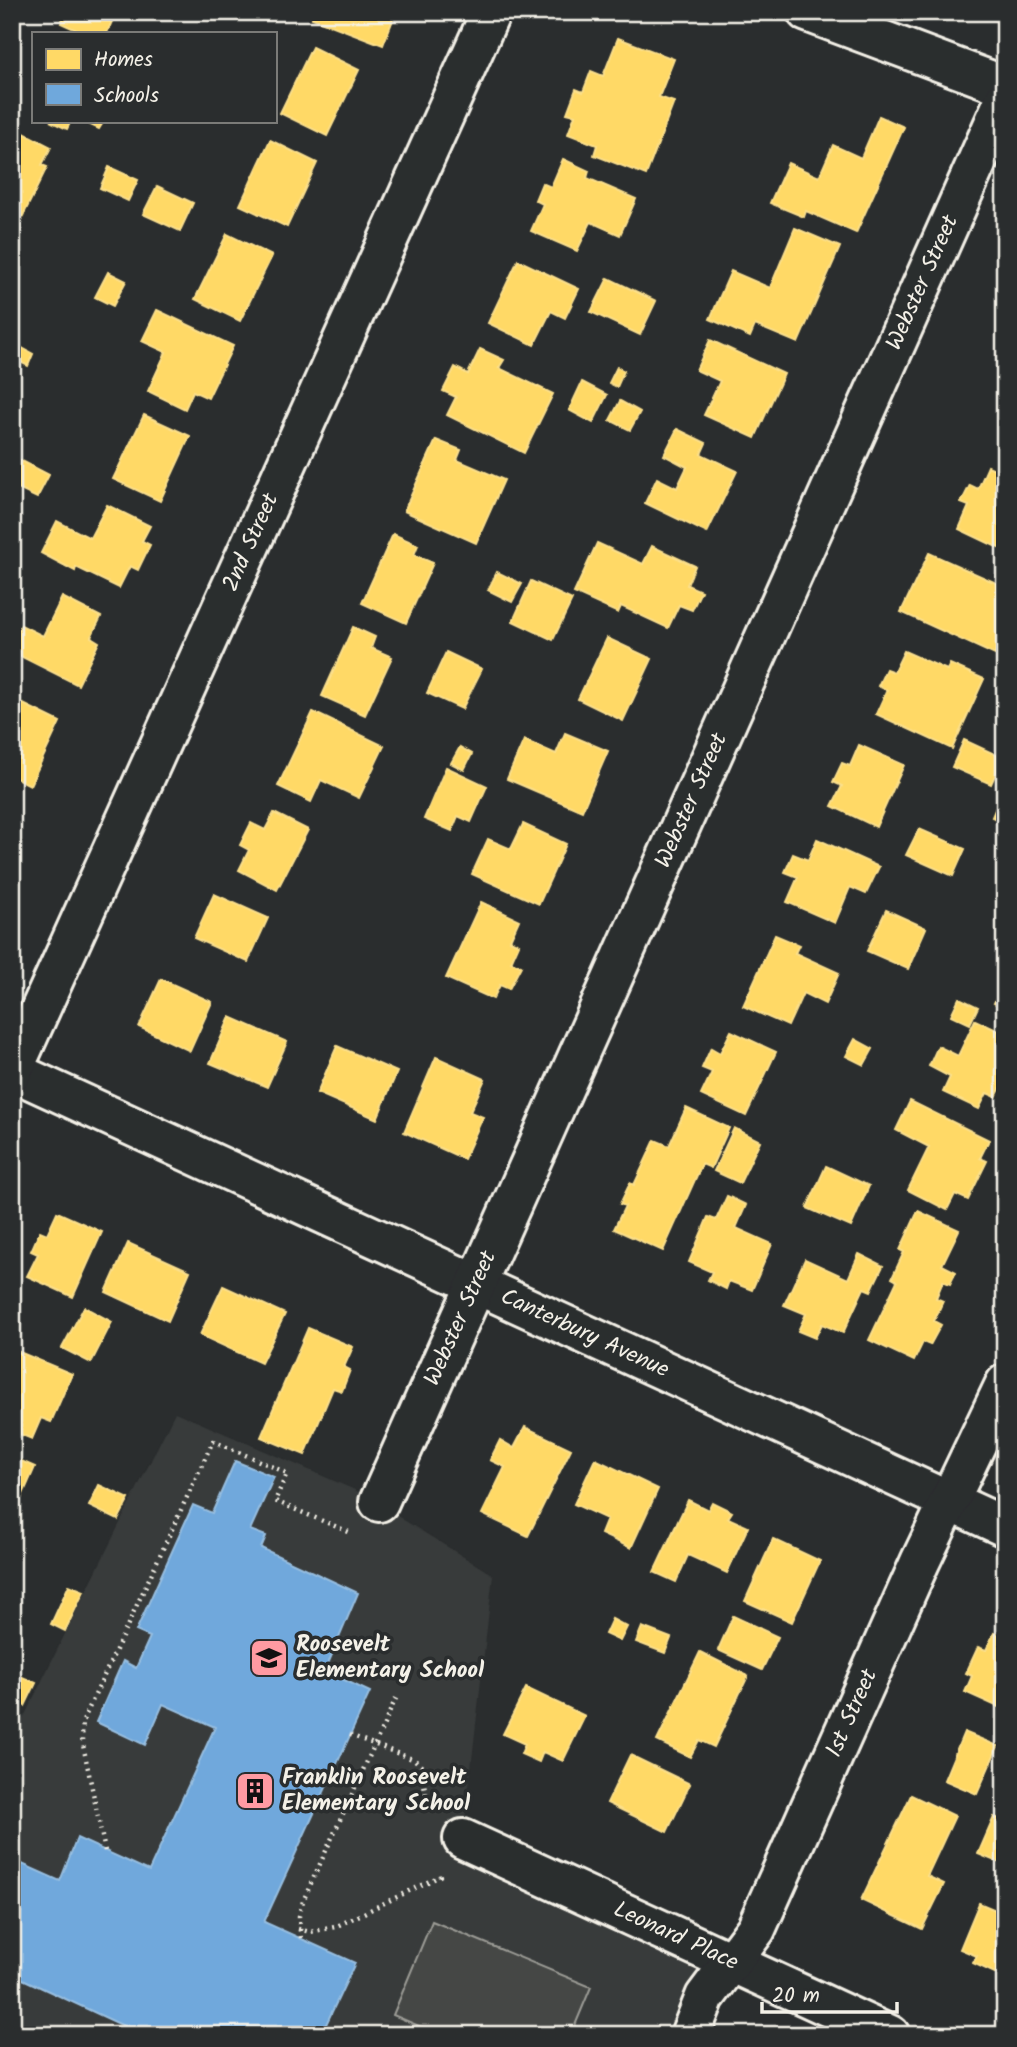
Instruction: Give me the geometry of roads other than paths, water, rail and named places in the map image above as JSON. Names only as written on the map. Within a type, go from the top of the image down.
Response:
[{"type":"street","name":"2nd Street","points":[[12,1071],[491,12]]},
{"type":"street","points":[[807,12],[1005,86]]},
{"type":"street","name":"Webster Street","points":[[379,1502],[1005,99]]},
{"type":"street","name":"Canterbury Avenue","points":[[12,1071],[1005,1527]]},
{"type":"street","name":"1st Street","points":[[690,2035],[705,1997],[756,1929],[920,1562],[1005,1384]]},
{"type":"street","name":"Leonard Place","points":[[450,1852],[732,1962],[890,2035]]},
{"type":"place","name":"Roosevelt Elementary School","points":[[269,1658]]},
{"type":"place","name":"Franklin Roosevelt Elementary School","points":[[255,1791]]}]
